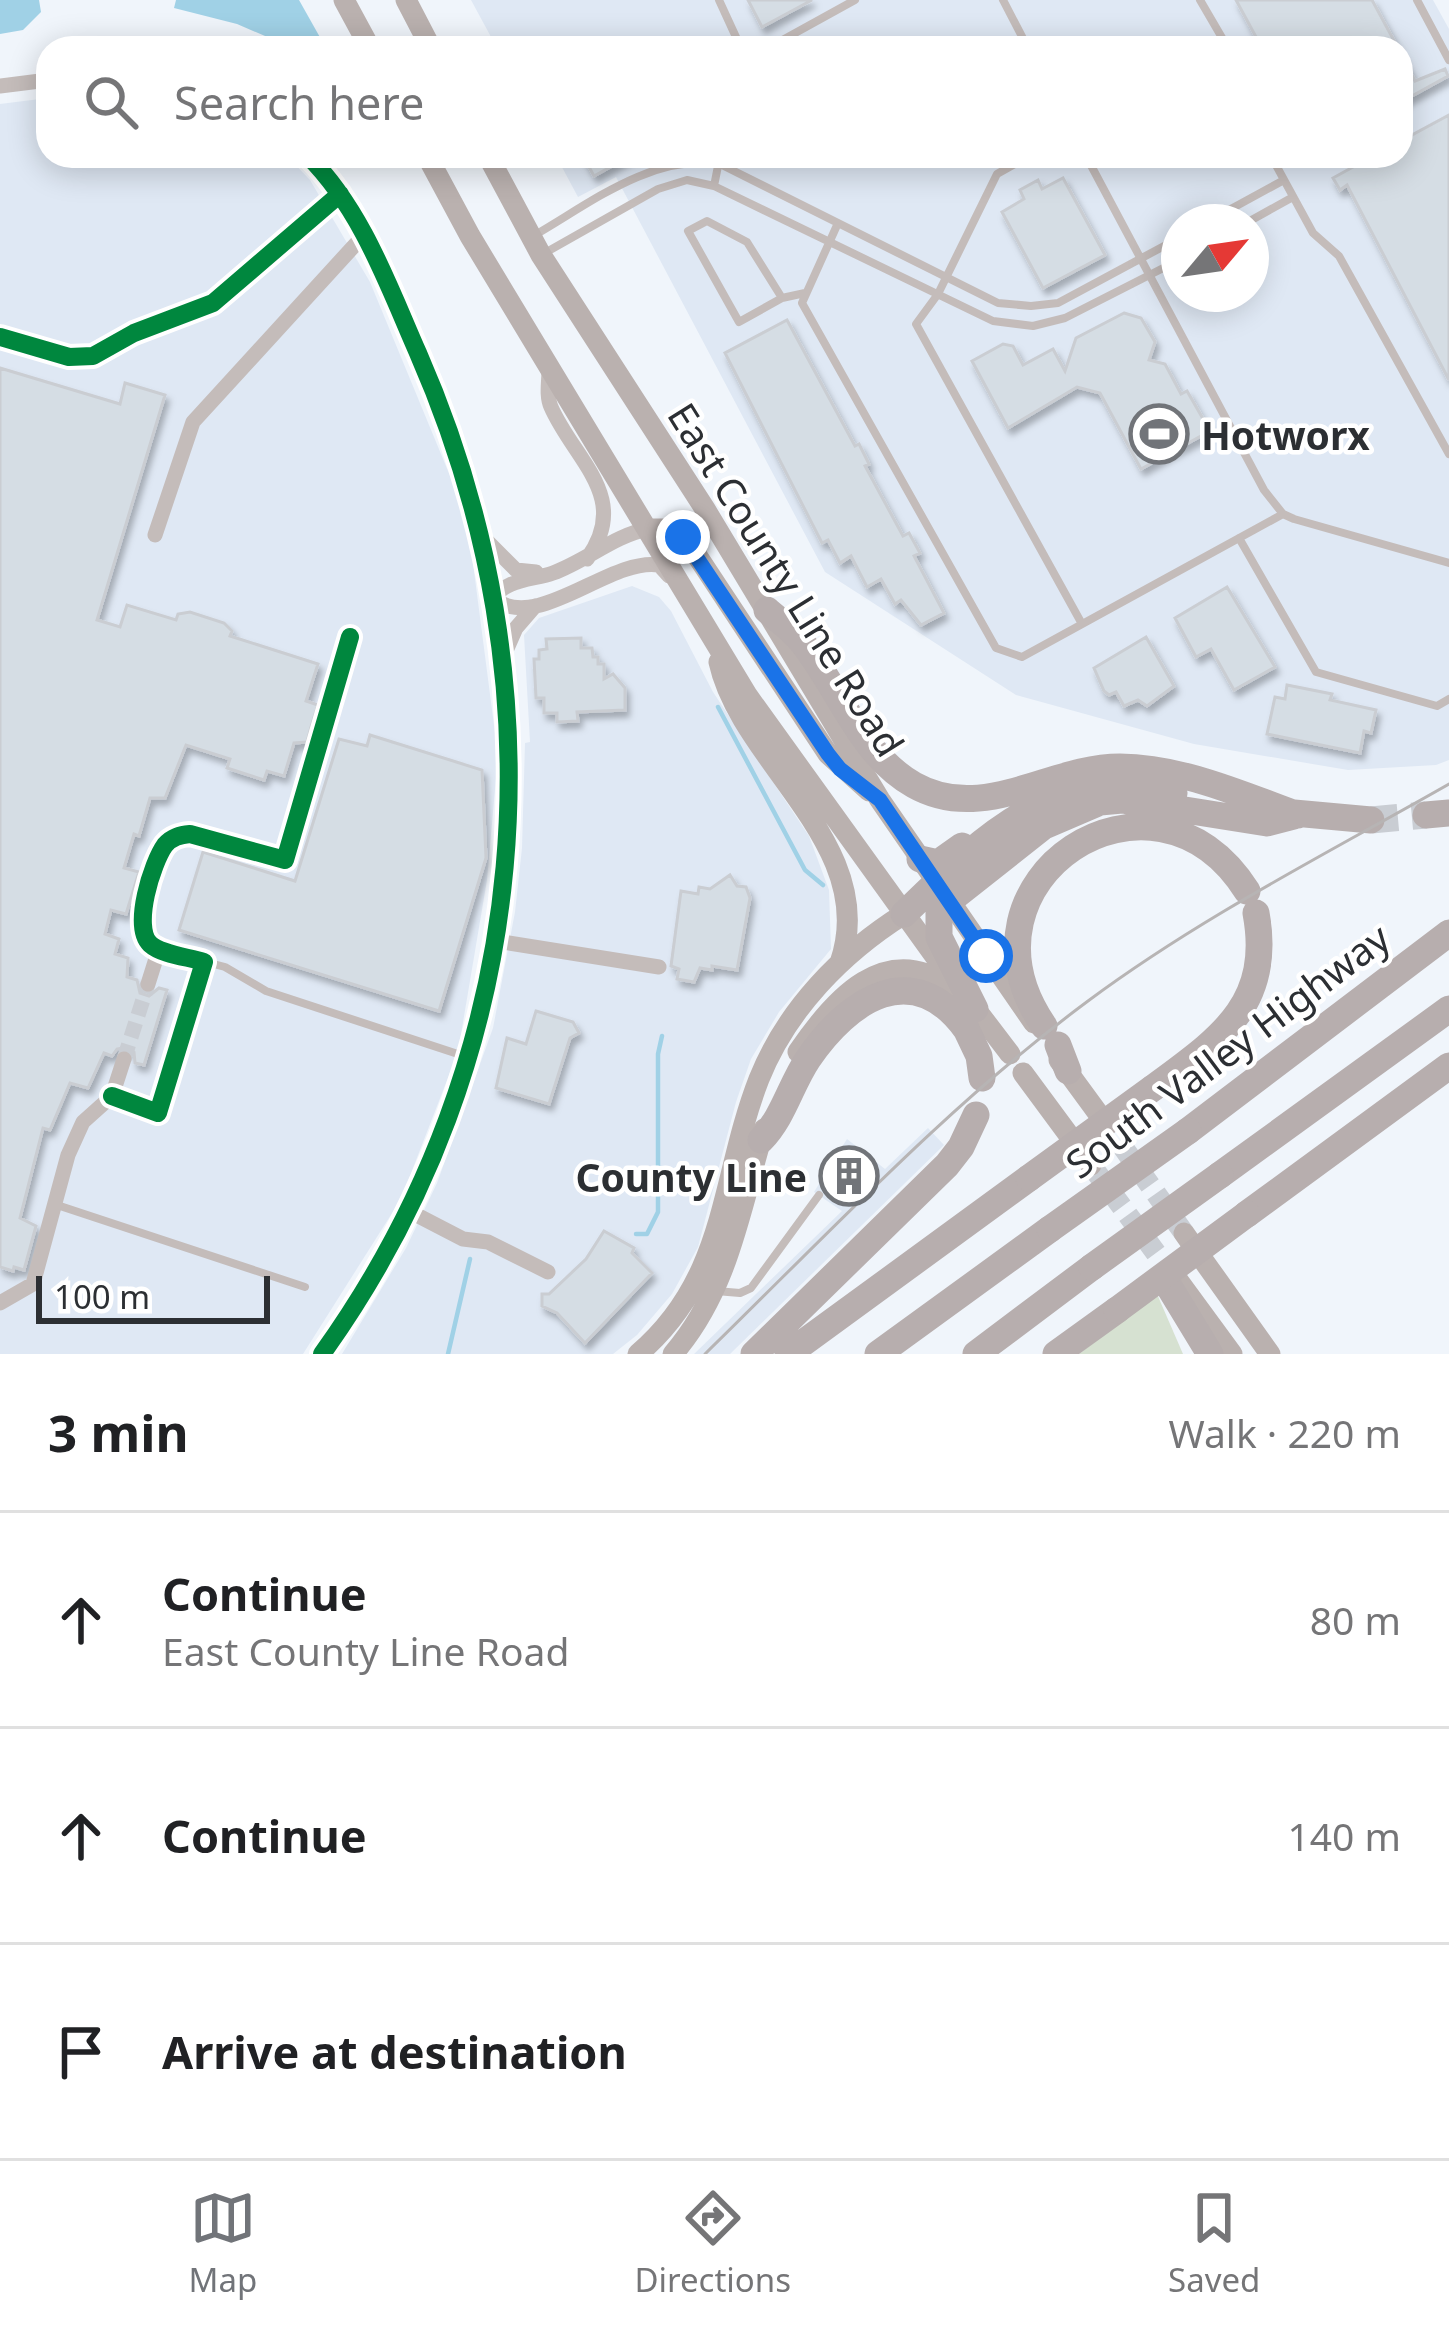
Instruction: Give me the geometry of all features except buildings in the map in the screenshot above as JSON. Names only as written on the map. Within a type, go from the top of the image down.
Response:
[{"type":"highway","points":[[767,610],[800,639],[883,760],[900,776],[930,792],[986,800],[1087,770],[1125,767],[1227,789],[1298,815]]},
{"type":"highway","points":[[920,859],[941,862],[1021,802],[1063,784],[1146,779],[1208,798]]},
{"type":"highway","points":[[982,1078],[970,1019],[939,937],[938,914],[941,891],[1015,820],[1060,795],[1107,784],[1298,815],[1371,820]]},
{"type":"highway","points":[[904,914],[1039,829],[1100,802],[1148,801],[1267,823],[1298,815]]},
{"type":"highway","points":[[788,1354],[1223,1033],[1245,1004],[1260,946],[1251,902],[1219,856],[1197,841],[1160,828],[1122,828],[1070,848],[1036,883],[1019,923],[1020,973],[1052,1044]]},
{"type":"highway","name":"South Valley Highway","points":[[878,1354],[1188,1131],[1449,933]]},
{"type":"highway","points":[[942,972],[970,1019]]},
{"type":"highway","points":[[760,1140],[779,1121],[796,1081],[823,1039],[850,1011],[875,995],[904,990],[933,998],[970,1019]]},
{"type":"highway","points":[[976,1354],[1449,1009]]},
{"type":"highway","points":[[1056,1354],[1376,1124],[1449,1066]]},
{"type":"highway","points":[[754,1354],[947,1165],[962,1147],[976,1115]]},
{"type":"highway","points":[[1165,1269],[1210,1354]]},
{"type":"main road","points":[[344,0],[364,36]]},
{"type":"main road","points":[[406,0],[425,36]]},
{"type":"main road","points":[[434,168],[747,695],[942,972],[900,969],[850,989],[799,1050],[772,1100],[734,1243],[715,1291],[673,1354]]},
{"type":"main road","name":"East County Line Road","points":[[494,168],[536,246],[767,610],[880,800],[1110,1131]]},
{"type":"main road","points":[[648,529],[664,529],[686,539],[828,754],[880,800]]},
{"type":"main road","points":[[716,644],[725,690],[832,856],[845,917],[846,940],[839,965]]},
{"type":"main road","points":[[638,1354],[676,1314],[704,1270],[750,1107],[773,1048],[809,996],[839,965],[904,914]]},
{"type":"main road","points":[[970,1019],[1016,1064],[1081,1152]]},
{"type":"main road","points":[[1193,1245],[1270,1354]]},
{"type":"main road","points":[[1165,1269],[1232,1354]]},
{"type":"street","points":[[0,86],[36,82]]},
{"type":"street","points":[[318,168],[364,235],[445,417],[481,534],[502,663],[508,797],[496,941],[486,1002],[468,1058],[407,1210],[368,1284],[322,1354]]},
{"type":"street","points":[[0,337],[74,358],[93,356],[134,333],[213,303],[340,194]]},
{"type":"street","points":[[154,535],[193,422],[364,235]]},
{"type":"street","points":[[550,367],[548,403],[602,493],[601,531],[587,559]]},
{"type":"street","points":[[494,598],[501,588],[563,569],[648,529]]},
{"type":"street","points":[[481,534],[516,570],[563,569]]},
{"type":"street","points":[[494,598],[507,607],[535,606],[645,564],[658,566],[689,602]]},
{"type":"street","points":[[502,663],[512,634],[535,606]]},
{"type":"street","points":[[112,1096],[158,1113],[204,962],[147,941],[141,916],[169,841],[190,834],[286,860],[350,637]]},
{"type":"street","points":[[496,941],[659,967]]},
{"type":"street","points":[[148,984],[159,949]]},
{"type":"street","points":[[0,1303],[33,1284],[68,1155],[83,1122],[112,1096],[124,1059]]},
{"type":"street","points":[[407,1210],[464,1240],[488,1242],[548,1272]]},
{"type":"lane","points":[[719,0],[736,36]]},
{"type":"lane","points":[[790,36],[855,0]]},
{"type":"lane","points":[[1003,0],[1022,36]]},
{"type":"lane","points":[[1200,0],[1221,36]]},
{"type":"lane","points":[[1417,0],[1449,60]]},
{"type":"lane","points":[[536,246],[654,168]]},
{"type":"lane","points":[[714,186],[717,168]]},
{"type":"lane","points":[[734,168],[998,303],[1058,303],[1161,248]]},
{"type":"lane","points":[[1008,168],[997,174],[938,294],[916,325],[1082,624]]},
{"type":"lane","points":[[1092,168],[1264,490],[1283,514],[1449,563]]},
{"type":"lane","points":[[1278,168],[1313,233],[1339,256],[1449,454]]},
{"type":"lane","points":[[536,246],[687,180],[714,186],[993,321],[1033,326],[1065,318],[1161,270]]},
{"type":"lane","points":[[1240,204],[1284,180]]},
{"type":"lane","points":[[1269,210],[1293,197]]},
{"type":"lane","points":[[782,298],[747,242],[707,220],[688,231],[739,322],[782,298],[807,293]]},
{"type":"lane","points":[[838,223],[802,303],[996,648],[1022,657],[1283,514]]},
{"type":"lane","points":[[1239,538],[1316,672],[1437,706],[1449,699]]},
{"type":"lane","points":[[204,962],[225,967],[266,992],[468,1058]]},
{"type":"lane","points":[[715,1291],[740,1293],[752,1288],[819,1195]]},
{"type":"lane","points":[[57,1205],[304,1287]]},
{"type":"shaded area","points":[[471,0],[1433,0],[1449,29],[1449,760],[1436,765],[1348,770],[1194,744],[1016,695],[825,572],[616,177],[578,197],[562,168],[1413,168],[1413,36],[490,36]]},
{"type":"shaded area","points":[[36,100],[36,168],[298,168],[370,282],[467,517],[498,756],[487,880],[458,1052],[401,1199],[303,1354],[0,1354],[0,104]]},
{"type":"shaded area","points":[[632,586],[659,597],[671,611],[713,692],[809,836],[829,890],[831,949],[779,1012],[751,1059],[698,1247],[672,1294],[637,1335],[613,1354],[342,1354],[406,1248],[437,1183],[493,1028],[522,848],[525,743],[530,742],[524,635],[539,618]]},
{"type":"shaded area","points":[[928,1128],[944,1145],[730,1354],[694,1354],[842,1211],[814,1192],[847,1139],[885,1169]]},
{"type":"green space","points":[[1157,1294],[1183,1354],[1079,1354]]},
{"type":"water","points":[[0,0],[39,0],[41,12],[23,30],[0,34]]},
{"type":"water","points":[[176,0],[299,0],[319,36],[265,36],[174,8]]},
{"type":"waterway","points":[[718,707],[805,870],[823,885]]},
{"type":"waterway","points":[[636,1234],[647,1234],[658,1212],[662,1036]]},
{"type":"waterway","points":[[448,1354],[470,1259]]},
{"type":"tunnel","points":[[1371,820],[1426,815]]},
{"type":"tunnel","points":[[124,1059],[148,984]]},
{"type":"tunnel","points":[[1120,1143],[1184,1233]]},
{"type":"tunnel","points":[[1091,1165],[1156,1253]]},
{"type":"tram line","points":[[705,1354],[938,1126],[1088,1001],[1220,914],[1449,784]]},
{"type":"cycle path","points":[[319,168],[372,249],[418,353],[465,479],[495,608],[508,738],[505,867],[484,995],[447,1119],[393,1239],[322,1354]]},
{"type":"cycle path","points":[[0,337],[69,357],[93,356],[134,333],[213,303],[340,194]]},
{"type":"cycle path","points":[[112,1096],[158,1113],[204,962],[161,951],[145,936],[143,910],[160,854],[170,840],[190,834],[285,860],[350,637]]},
{"type":"place","name":"Hotworx","points":[[1159,434]]},
{"type":"place","name":"County Line","points":[[849,1176]]},
{"type":"route","points":[[683,537],[828,754],[880,800],[986,956]]}]
